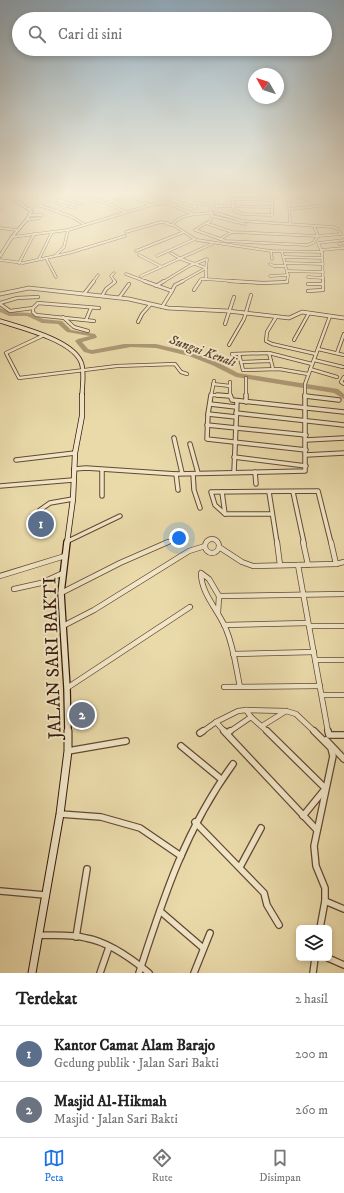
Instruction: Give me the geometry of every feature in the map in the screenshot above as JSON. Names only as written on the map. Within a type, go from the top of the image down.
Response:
[{"type":"main road","points":[[0,256],[12,237]]},
{"type":"main road","name":"JALAN SARI BAKTI","points":[[0,321],[42,336],[74,352],[80,359],[81,370],[82,416],[75,453],[73,499],[61,593],[67,688],[68,751],[60,814],[32,973]]},
{"type":"street","points":[[19,263],[32,237]]},
{"type":"street","points":[[39,259],[49,237]]},
{"type":"street","points":[[55,256],[64,247],[66,237]]},
{"type":"street","points":[[0,260],[19,263],[46,258],[106,243],[121,237]]},
{"type":"street","points":[[136,251],[168,237]]},
{"type":"street","points":[[157,256],[195,239],[192,237]]},
{"type":"street","points":[[216,237],[226,241],[311,245],[317,240],[318,237]]},
{"type":"street","points":[[266,237],[267,243]]},
{"type":"street","points":[[197,240],[269,250],[271,252],[321,251],[344,248]]},
{"type":"street","points":[[308,290],[323,290],[323,264],[318,243],[344,240]]},
{"type":"street","points":[[325,241],[328,250]]},
{"type":"street","points":[[141,276],[213,243]]},
{"type":"street","points":[[344,243],[339,244],[344,248]]},
{"type":"street","points":[[271,252],[272,259]]},
{"type":"street","points":[[194,290],[201,279],[235,282],[288,282],[288,275],[282,252]]},
{"type":"street","points":[[171,253],[179,258],[206,268]]},
{"type":"street","points":[[139,255],[160,266]]},
{"type":"street","points":[[46,258],[56,277]]},
{"type":"street","points":[[284,258],[322,258]]},
{"type":"street","points":[[156,286],[204,259],[208,259],[206,279]]},
{"type":"street","points":[[270,264],[274,266],[298,263],[323,264]]},
{"type":"street","points":[[298,263],[300,271]]},
{"type":"street","points":[[162,307],[175,285],[206,268]]},
{"type":"street","points":[[287,271],[323,272]]},
{"type":"street","points":[[102,296],[106,289],[115,282],[111,276],[114,273]]},
{"type":"street","points":[[126,274],[156,286],[172,290]]},
{"type":"street","points":[[84,294],[98,275]]},
{"type":"street","points":[[270,276],[288,275]]},
{"type":"street","points":[[308,277],[323,278]]},
{"type":"street","points":[[119,298],[130,284]]},
{"type":"street","points":[[308,284],[323,284]]},
{"type":"street","points":[[0,294],[24,289],[42,290],[119,298],[162,307],[228,311],[289,318],[299,312],[344,318]]},
{"type":"street","points":[[38,303],[38,297],[42,290]]},
{"type":"street","points":[[229,345],[244,319],[251,295]]},
{"type":"street","points":[[31,297],[33,312],[36,315],[94,321]]},
{"type":"street","points":[[0,304],[17,298],[38,297]]},
{"type":"street","points":[[225,324],[228,311],[234,298]]},
{"type":"street","points":[[0,304],[10,311],[33,307],[38,303],[99,308]]},
{"type":"street","points":[[138,322],[142,314],[150,305]]},
{"type":"street","points":[[86,320],[91,308]]},
{"type":"street","points":[[294,340],[309,313]]},
{"type":"street","points":[[74,469],[176,474],[305,471],[305,384],[330,316]]},
{"type":"street","points":[[63,317],[73,328],[88,331]]},
{"type":"street","points":[[276,317],[267,332],[266,341],[272,344],[316,354]]},
{"type":"street","points":[[337,353],[344,334]]},
{"type":"street","points":[[42,336],[6,353],[18,377],[23,378],[141,364],[172,364],[177,366],[181,372],[187,374]]},
{"type":"street","points":[[318,349],[344,355]]},
{"type":"street","points":[[269,353],[273,369]]},
{"type":"street","points":[[232,354],[269,353],[312,364]]},
{"type":"street","points":[[239,354],[242,369],[244,370],[284,369],[308,374]]},
{"type":"street","points":[[314,360],[343,367]]},
{"type":"street","points":[[241,362],[271,361]]},
{"type":"street","points":[[310,370],[337,377]]},
{"type":"street","points":[[344,377],[341,382],[344,384]]},
{"type":"street","points":[[246,378],[246,402]]},
{"type":"street","points":[[230,386],[214,382],[208,414],[207,439],[306,450]]},
{"type":"street","points":[[230,382],[230,399],[236,401],[344,412]]},
{"type":"street","points":[[211,395],[230,396]]},
{"type":"street","points":[[305,396],[338,400]]},
{"type":"street","points":[[234,472],[236,401]]},
{"type":"street","points":[[210,404],[236,407]]},
{"type":"street","points":[[208,414],[236,415],[344,425]]},
{"type":"street","points":[[207,425],[306,435]]},
{"type":"street","points":[[174,438],[182,473]]},
{"type":"street","points":[[306,440],[344,438]]},
{"type":"street","points":[[190,444],[198,473]]},
{"type":"street","points":[[16,460],[75,453]]},
{"type":"street","points":[[306,455],[344,453]]},
{"type":"street","points":[[234,457],[306,466]]},
{"type":"street","points":[[102,470],[102,496]]},
{"type":"street","points":[[255,472],[256,484]]},
{"type":"street","points":[[176,474],[178,490]]},
{"type":"street","points":[[193,474],[194,490],[200,508]]},
{"type":"street","points":[[0,486],[73,480]]},
{"type":"street","points":[[272,514],[225,514],[219,510],[211,492],[318,491],[336,564]]},
{"type":"street","points":[[222,492],[225,514]]},
{"type":"street","points":[[269,492],[280,565]]},
{"type":"street","points":[[293,492],[308,565]]},
{"type":"street","points":[[40,510],[50,502],[73,499]]},
{"type":"street","points":[[68,541],[120,516]]},
{"type":"street","points":[[61,593],[120,563],[176,539]]},
{"type":"street","points":[[62,626],[94,610],[189,551],[205,546],[207,542],[212,540],[218,542],[220,547],[242,562],[253,566],[336,564],[344,562]]},
{"type":"street","points":[[205,546],[208,551],[214,552],[220,547]]},
{"type":"street","points":[[0,576],[65,556]]},
{"type":"street","points":[[298,565],[330,735],[344,735]]},
{"type":"street","points":[[14,589],[41,583],[63,573]]},
{"type":"street","points":[[218,613],[220,596],[209,579],[201,573],[207,594],[224,625],[233,654],[240,687]]},
{"type":"street","points":[[220,596],[344,594]]},
{"type":"street","points":[[67,688],[190,607]]},
{"type":"street","points":[[224,625],[309,624],[344,626]]},
{"type":"street","points":[[233,654],[314,652]]},
{"type":"street","points":[[316,660],[344,660]]},
{"type":"street","points":[[224,687],[320,686]]},
{"type":"street","points":[[322,695],[344,695]]},
{"type":"street","points":[[246,710],[251,717],[325,788]]},
{"type":"street","points":[[200,733],[216,722],[238,711],[286,711],[296,714],[331,748],[333,752],[317,830],[314,858],[325,888],[320,925]]},
{"type":"street","points":[[262,726],[286,711]]},
{"type":"street","points":[[227,733],[251,717]]},
{"type":"street","points":[[216,722],[317,830]]},
{"type":"street","points":[[322,738],[332,744],[344,759]]},
{"type":"street","points":[[68,751],[126,741]]},
{"type":"street","points":[[181,746],[221,779]]},
{"type":"street","points":[[140,970],[180,856],[195,822],[221,779],[233,764]]},
{"type":"street","points":[[303,816],[325,788]]},
{"type":"street","points":[[60,814],[101,817],[140,828],[180,856]]},
{"type":"street","points":[[195,822],[264,893],[267,905],[279,925]]},
{"type":"street","points":[[240,867],[261,828]]},
{"type":"street","points":[[76,937],[87,869]]},
{"type":"street","points":[[0,890],[45,895]]},
{"type":"street","points":[[324,901],[344,909]]},
{"type":"street","points":[[160,911],[203,948]]},
{"type":"street","points":[[194,973],[210,933]]},
{"type":"street","points":[[39,935],[92,939],[109,947],[140,970],[149,973]]},
{"type":"street","points":[[100,973],[109,947]]},
{"type":"street","points":[[332,960],[344,965]]},
{"type":"street","points":[[313,973],[315,961]]},
{"type":"building","points":[[30,514],[37,514],[37,516],[42,515],[42,526],[29,530]]},
{"type":"building","points":[[86,701],[93,716],[77,727],[75,722],[72,723],[70,710]]},
{"type":"waterway","name":"Sungai Kenali","points":[[0,310],[9,314],[28,314],[42,321],[60,322],[69,331],[93,335],[94,337],[92,338],[78,341],[86,351],[92,352],[131,345],[168,348],[192,354],[236,375],[336,391],[344,397]]},
{"type":"place","name":"Kantor Camat Alam Barajo","points":[[41,524]]},
{"type":"place","name":"Masjid Al-Hikmah","points":[[82,715]]}]
